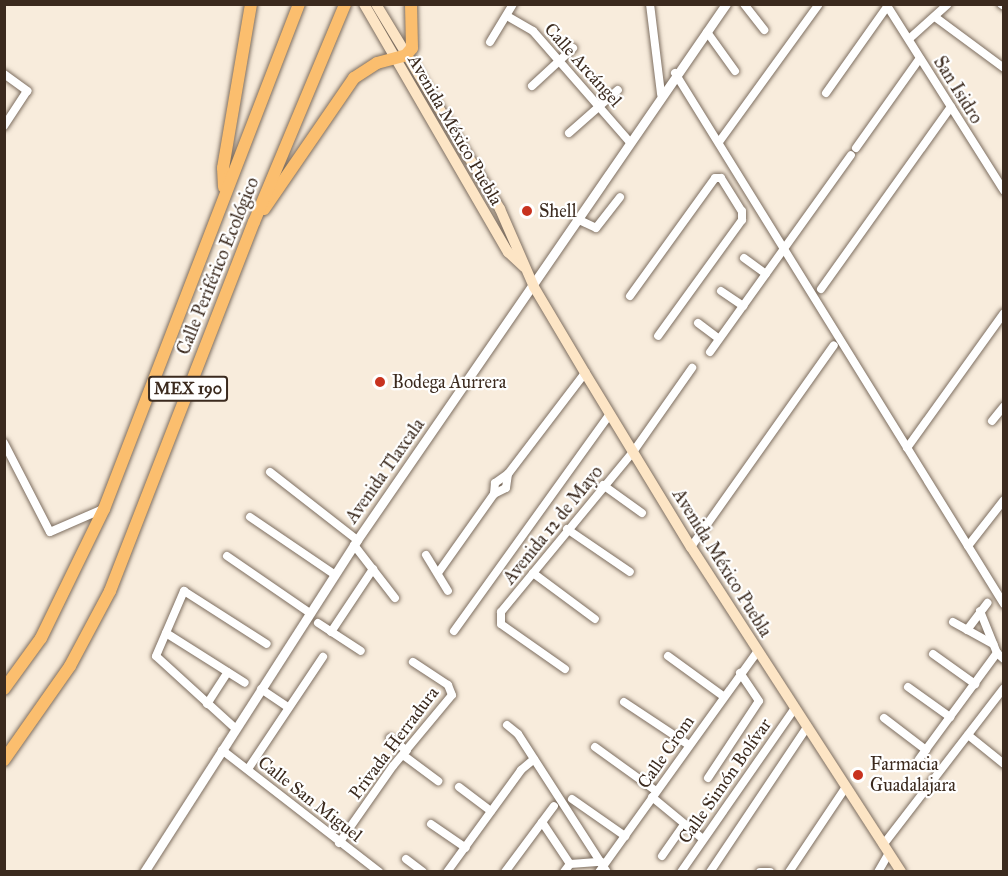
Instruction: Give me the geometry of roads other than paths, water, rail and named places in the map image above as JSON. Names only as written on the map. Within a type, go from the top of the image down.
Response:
[{"type":"highway","points":[[225,190],[223,168],[251,4]]},
{"type":"highway","name":"Calle Periférico Ecológico","points":[[4,689],[41,638],[104,509],[298,4]]},
{"type":"highway","name":"Calle Periférico Ecológico","points":[[4,760],[70,666],[110,591],[254,222],[345,4]]},
{"type":"highway","points":[[254,222],[287,180],[354,78],[377,63],[400,57],[414,37],[411,4]]},
{"type":"main road","name":"Avenida México Puebla","points":[[364,4],[400,57]]},
{"type":"main road","name":"Avenida México Puebla","points":[[376,4],[400,57],[508,252],[524,267],[585,373],[691,547],[901,872]]},
{"type":"street","points":[[490,42],[513,4]]},
{"type":"street","points":[[650,4],[662,94]]},
{"type":"street","name":"Avenida Tlaxcala","points":[[144,872],[236,729],[265,692],[334,574],[534,287],[675,74],[726,4]]},
{"type":"street","points":[[744,4],[764,30]]},
{"type":"street","points":[[719,142],[819,4]]},
{"type":"street","points":[[909,39],[948,4]]},
{"type":"street","points":[[826,93],[886,6]]},
{"type":"street","name":"San Isidro","points":[[886,6],[1004,191]]},
{"type":"street","name":"Calle Arcángel","points":[[507,16],[528,27],[561,59],[630,142]]},
{"type":"street","points":[[935,17],[1004,68]]},
{"type":"street","points":[[707,32],[735,71]]},
{"type":"street","points":[[532,86],[573,48]]},
{"type":"street","points":[[856,148],[920,58]]},
{"type":"street","points":[[4,74],[27,91],[4,126]]},
{"type":"street","points":[[675,74],[968,546],[999,590],[1004,604]]},
{"type":"street","points":[[568,133],[618,90]]},
{"type":"street","points":[[821,289],[951,107]]},
{"type":"street","points":[[710,352],[850,155]]},
{"type":"street","points":[[630,296],[715,178],[721,178],[742,212],[742,220],[658,336]]},
{"type":"street","points":[[731,192],[744,183]]},
{"type":"street","points":[[578,219],[596,228],[620,196]]},
{"type":"street","points":[[744,258],[766,273]]},
{"type":"street","points":[[721,291],[743,306]]},
{"type":"street","points":[[907,448],[1004,313]]},
{"type":"street","points":[[698,323],[719,339]]},
{"type":"street","points":[[691,547],[834,345]]},
{"type":"street","name":"Avenida 12 de Mayo","points":[[565,669],[499,618],[567,529],[633,453],[692,368]]},
{"type":"street","points":[[438,573],[494,495],[506,488],[508,474],[585,373]]},
{"type":"street","points":[[992,420],[1004,406]]},
{"type":"street","points":[[454,631],[610,414]]},
{"type":"street","points":[[4,443],[50,532],[104,509]]},
{"type":"street","points":[[270,472],[356,542],[395,598]]},
{"type":"street","points":[[603,485],[642,513]]},
{"type":"street","points":[[968,546],[1004,500]]},
{"type":"street","points":[[250,517],[334,574]]},
{"type":"street","points":[[567,529],[630,572]]},
{"type":"street","points":[[426,555],[448,591]]},
{"type":"street","points":[[227,556],[310,613]]},
{"type":"street","points":[[331,632],[373,569]]},
{"type":"street","points":[[533,573],[596,619]]},
{"type":"street","points":[[236,729],[156,656],[184,591],[267,644]]},
{"type":"street","points":[[967,630],[987,603]]},
{"type":"street","points":[[919,759],[975,684],[1000,656],[980,611]]},
{"type":"street","points":[[953,622],[993,644]]},
{"type":"street","points":[[318,623],[362,651]]},
{"type":"street","points":[[166,633],[245,683]]},
{"type":"street","name":"Calle Crom","points":[[603,868],[723,696],[758,651]]},
{"type":"street","points":[[933,654],[975,684]]},
{"type":"street","points":[[668,656],[723,696]]},
{"type":"street","points":[[248,769],[323,657]]},
{"type":"street","name":"Privada Herradura","points":[[339,843],[405,753],[452,695],[452,690],[413,662]]},
{"type":"street","points":[[207,704],[228,672]]},
{"type":"street","points":[[708,778],[759,700],[740,674]]},
{"type":"street","points":[[908,687],[950,717]]},
{"type":"street","points":[[878,872],[886,849],[1004,688]]},
{"type":"street","points":[[265,692],[288,707]]},
{"type":"street","points":[[624,702],[689,745]]},
{"type":"street","name":"Calle Simón Bolívar","points":[[681,872],[795,708]]},
{"type":"street","points":[[884,718],[926,750]]},
{"type":"street","points":[[507,725],[518,734],[603,868]]},
{"type":"street","points":[[710,872],[807,727]]},
{"type":"street","points":[[968,735],[1002,760]]},
{"type":"street","points":[[390,738],[438,781]]},
{"type":"street","points":[[595,747],[654,794],[684,824],[703,839]]},
{"type":"street","name":"Calle San Miguel","points":[[222,750],[379,872]]},
{"type":"street","points":[[447,872],[521,770],[534,759]]},
{"type":"street","points":[[459,787],[491,811]]},
{"type":"street","points":[[789,872],[846,787]]},
{"type":"street","points":[[572,799],[625,836]]},
{"type":"street","points":[[505,872],[554,806]]},
{"type":"street","points":[[542,822],[570,864],[603,868]]},
{"type":"street","points":[[431,824],[466,848]]},
{"type":"street","points":[[662,856],[684,824]]},
{"type":"street","points":[[406,859],[423,872]]},
{"type":"street","points":[[564,872],[570,864]]},
{"type":"street","points":[[760,872],[770,872]]},
{"type":"place","name":"Shell","points":[[527,211]]},
{"type":"place","name":"Bodega Aurrera","points":[[380,382]]},
{"type":"place","name":"Farmacia Guadalajara","points":[[858,775]]}]
